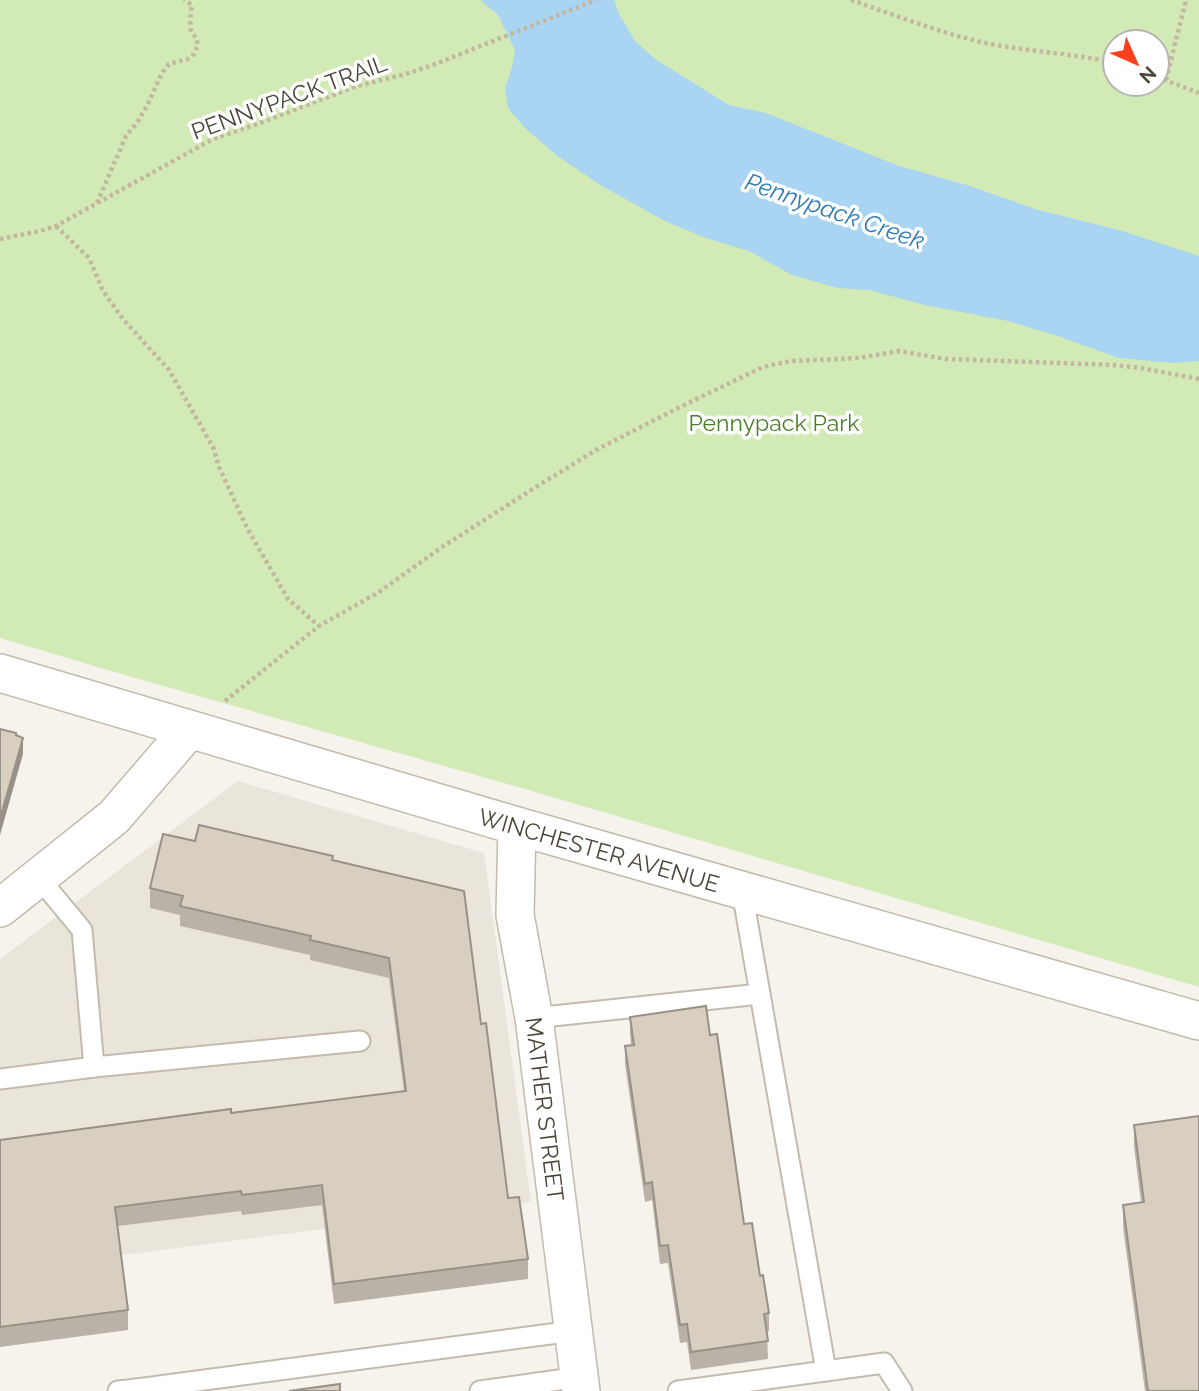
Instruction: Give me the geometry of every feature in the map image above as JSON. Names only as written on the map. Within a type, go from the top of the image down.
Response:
[{"type":"street","name":"WINCHESTER AVENUE","points":[[0,673],[517,827],[1199,1021]]},
{"type":"street","points":[[0,908],[114,817],[189,730]]},
{"type":"street","name":"MATHER STREET","points":[[517,827],[515,915],[534,1018],[580,1384]]},
{"type":"lane","points":[[39,878],[82,930],[94,1068]]},
{"type":"lane","points":[[742,891],[826,1371]]},
{"type":"lane","points":[[534,1018],[760,994]]},
{"type":"lane","points":[[0,1079],[360,1041]]},
{"type":"lane","points":[[131,1390],[573,1331]]},
{"type":"lane","points":[[678,1391],[884,1363],[902,1391]]},
{"type":"lane","points":[[480,1391],[580,1384]]},
{"type":"path","points":[[97,203],[126,136],[147,106],[162,73],[169,64],[188,59],[198,45],[191,31],[192,5],[184,0]]},
{"type":"path","name":"PENNYPACK TRAIL","points":[[0,239],[55,226],[213,139],[356,86],[433,65],[596,0]]},
{"type":"path","points":[[850,0],[995,45],[1101,60]]},
{"type":"path","points":[[1171,60],[1186,0]]},
{"type":"path","points":[[1171,82],[1199,93]]},
{"type":"path","points":[[55,226],[89,258],[103,291],[123,319],[169,370],[213,447],[219,467],[247,528],[288,599],[318,626]]},
{"type":"path","points":[[189,730],[318,626],[379,592],[442,547],[596,450],[764,367],[790,360],[859,358],[899,351],[946,359],[1114,365],[1199,379]]},
{"type":"shaded area","points":[[238,781],[484,853],[531,1202],[0,1271],[0,959]]},
{"type":"green space","name":"Pennypack Park","points":[[0,0],[1199,0],[1199,987],[518,787],[0,638]]},
{"type":"water","name":"Pennypack Creek","points":[[480,0],[614,0],[635,41],[655,59],[729,105],[766,113],[899,166],[967,185],[1035,209],[1119,230],[1199,256],[1199,361],[1173,363],[1119,358],[1008,321],[925,305],[869,290],[838,288],[792,275],[749,251],[706,238],[665,221],[602,186],[556,155],[524,127],[508,108],[505,88],[515,50],[498,15]]},
{"type":"building","points":[[0,729],[16,733],[23,738],[0,819]]},
{"type":"building","points":[[199,825],[333,856],[332,860],[464,891],[481,1024],[486,1023],[508,1198],[519,1197],[528,1259],[334,1284],[322,1185],[242,1195],[241,1191],[115,1207],[128,1310],[0,1327],[0,1140],[231,1109],[231,1113],[406,1091],[389,958],[310,940],[311,936],[180,906],[183,896],[150,888],[163,834],[195,841]]},
{"type":"building","points":[[706,1006],[710,1035],[717,1034],[744,1224],[752,1223],[760,1276],[763,1275],[769,1313],[764,1314],[768,1341],[691,1352],[687,1324],[680,1325],[668,1245],[660,1246],[652,1182],[645,1184],[625,1046],[634,1045],[630,1017]]},
{"type":"building","points":[[1199,1116],[1199,1391],[1148,1391],[1123,1205],[1144,1202],[1134,1125]]},
{"type":"building","points":[[340,1384],[340,1391],[289,1391]]}]
